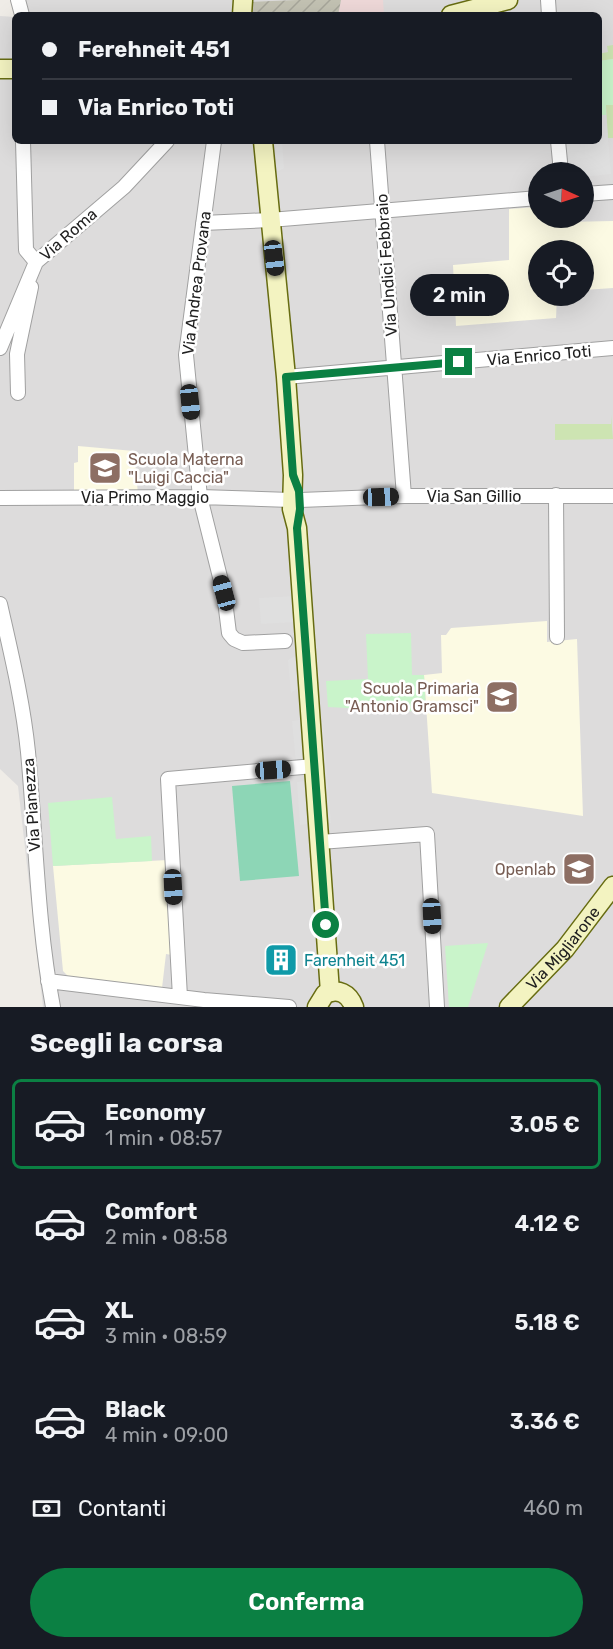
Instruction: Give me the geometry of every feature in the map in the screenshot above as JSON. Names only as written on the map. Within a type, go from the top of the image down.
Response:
[{"type":"main road","points":[[463,12],[508,0]]},
{"type":"main road","points":[[263,144],[273,220]]},
{"type":"main road","points":[[270,144],[276,279],[286,377],[330,992]]},
{"type":"main road","name":"Via Migliarone","points":[[509,1007],[565,949],[613,886]]},
{"type":"main road","points":[[318,1007],[321,998],[330,992],[348,996],[354,1007]]},
{"type":"street","points":[[18,393],[17,354],[36,262],[26,250],[23,144]]},
{"type":"street","name":"Via Roma","points":[[0,348],[36,262],[124,187],[164,144]]},
{"type":"street","name":"Via Andrea Provana","points":[[214,144],[186,355],[200,497],[224,593],[229,633],[234,639],[243,643],[285,641]]},
{"type":"street","name":"Via Undici Febbraio","points":[[377,144],[404,496]]},
{"type":"street","points":[[558,144],[560,162]]},
{"type":"street","points":[[594,193],[613,192]]},
{"type":"street","points":[[203,223],[273,220],[382,209],[528,199]]},
{"type":"street","name":"Via Enrico Toti","points":[[286,377],[613,348]]},
{"type":"street","points":[[556,495],[557,637]]},
{"type":"street","name":"Via San Gillio","points":[[295,500],[404,496],[613,496]]},
{"type":"street","name":"Via Primo Maggio","points":[[0,498],[200,497],[295,500]]},
{"type":"street","name":"Via Pianezza","points":[[0,604],[12,657],[28,751],[38,903],[48,981],[54,1007]]},
{"type":"street","points":[[180,997],[168,778],[314,766]]},
{"type":"street","points":[[320,842],[427,834],[437,1007]]},
{"type":"street","points":[[48,981],[289,1007]]},
{"type":"shaded area","points":[[13,0],[613,0],[613,1007],[43,1007],[18,786],[0,769],[0,16],[12,17],[12,144],[602,144],[602,12],[15,12]]},
{"type":"shaded area","points":[[341,0],[383,0],[384,12],[339,12]]},
{"type":"shaded area","points":[[341,0],[339,12],[251,12],[251,2]]},
{"type":"shaded area","points":[[602,115],[606,115],[611,174],[594,176],[594,162],[567,162],[566,144],[602,144]]},
{"type":"shaded area","points":[[275,144],[282,144],[284,168],[277,172]]},
{"type":"shaded area","points":[[528,208],[528,228],[594,228],[594,221],[613,221],[613,288],[594,289],[594,240],[528,240],[528,306],[557,306],[556,318],[456,326],[453,265],[509,260],[509,209]]},
{"type":"shaded area","name":"Scuola Materna \"Luigi Caccia\"","points":[[78,446],[134,451],[138,494],[74,496],[74,463],[78,462]]},
{"type":"shaded area","points":[[296,596],[297,622],[261,624],[259,598]]},
{"type":"shaded area","points":[[306,597],[312,597],[320,682],[314,683]]},
{"type":"shaded area","name":"Scuola Primaria \"Antonio Gramsci\"","points":[[547,621],[547,642],[577,639],[583,816],[432,793],[424,675],[442,673],[441,635],[446,635],[451,628]]},
{"type":"shaded area","points":[[297,655],[300,687],[291,693],[288,660]]},
{"type":"shaded area","points":[[300,720],[303,762],[296,763],[292,721]]},
{"type":"shaded area","points":[[323,722],[331,823],[324,823],[315,723]]},
{"type":"shaded area","points":[[305,781],[307,824],[300,825],[297,782]]},
{"type":"shaded area","points":[[168,860],[172,955],[166,954],[162,988],[69,977],[63,971],[53,866]]},
{"type":"green space","points":[[613,45],[613,59],[602,61],[602,53],[608,52],[607,46]]},
{"type":"green space","points":[[613,59],[613,105],[606,105],[606,115],[602,115],[602,61]]},
{"type":"green space","points":[[606,105],[613,105],[613,138],[608,138]]},
{"type":"green space","points":[[611,415],[613,439],[555,440],[555,424],[611,424]]},
{"type":"green space","points":[[411,633],[412,675],[424,675],[426,712],[328,707],[326,681],[368,679],[366,634]]},
{"type":"green space","points":[[290,781],[299,876],[240,881],[232,786]]},
{"type":"green space","points":[[112,797],[116,839],[151,836],[152,861],[53,866],[48,803]]},
{"type":"green space","points":[[488,943],[468,1007],[449,1007],[445,946]]},
{"type":"place","name":"Scuola Materna \"Luigi Caccia\"","points":[[105,468]]},
{"type":"place","name":"Scuola Primaria \"Antonio Gramsci\"","points":[[502,697]]},
{"type":"place","name":"Openlab","points":[[579,869]]},
{"type":"place","name":"Farenheit 451","points":[[281,960]]},
{"type":"route","points":[[326,925],[297,528],[300,509],[299,491],[293,475],[286,377],[459,362]]}]
